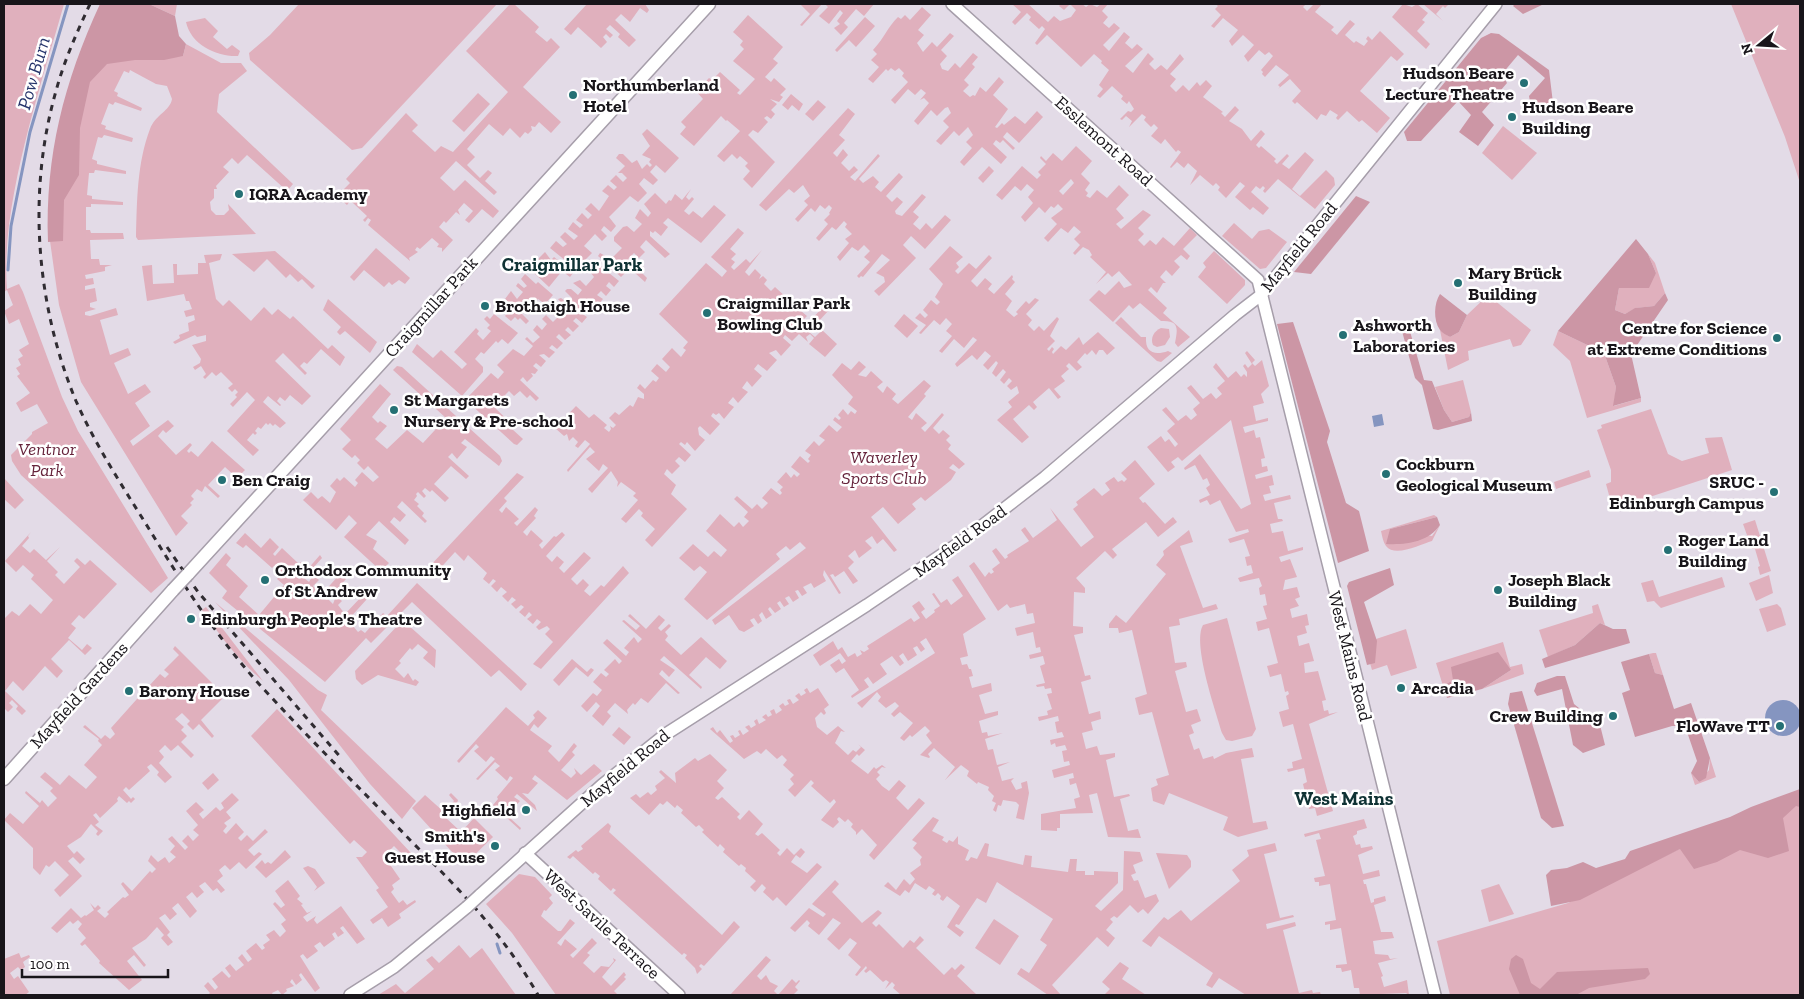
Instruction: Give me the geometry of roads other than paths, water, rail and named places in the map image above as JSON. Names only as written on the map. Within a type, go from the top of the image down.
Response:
[{"type":"main road","name":"Craigmillar Park","points":[[154,612],[709,4]]},
{"type":"main road","name":"Mayfield Gardens","points":[[4,778],[154,612]]},
{"type":"street","name":"Esslemont Road","points":[[952,4],[1256,277],[1264,291]]},
{"type":"street","name":"Mayfield Road","points":[[350,995],[394,967],[467,907],[628,763],[677,725],[867,605],[971,535],[1044,477],[1264,291],[1496,4]]},
{"type":"street","name":"West Mains Road","points":[[1264,291],[1266,317],[1435,995]]},
{"type":"street","points":[[1246,305],[1256,308],[1266,317]]},
{"type":"street","name":"West Savile Terrace","points":[[526,853],[679,995]]},
{"type":"water","points":[[1382,414],[1384,425],[1374,427],[1372,416]]},
{"type":"water","points":[[1783,700],[1790,701],[1796,705],[1800,711],[1800,725],[1796,731],[1790,735],[1783,736],[1776,735],[1770,731],[1766,725],[1765,718],[1766,711],[1770,705],[1776,701]]},
{"type":"waterway","name":"Pow Burn","points":[[8,270],[11,226],[30,132],[68,4]]},
{"type":"waterway","name":"Pow Burn","points":[[497,944],[500,953]]},
{"type":"railway","points":[[90,4],[67,58],[56,91],[47,129],[41,169],[39,208],[40,248],[44,287],[62,364],[76,401],[91,433],[109,464],[189,593],[220,637],[254,679],[481,914],[511,953],[538,995]]},
{"type":"railway","points":[[167,547],[198,592],[342,759]]},
{"type":"place","name":"Hudson Beare Lecture Theatre","points":[[1524,83]]},
{"type":"place","name":"Northumberland Hotel","points":[[573,95]]},
{"type":"place","name":"Hudson Beare Building","points":[[1512,117]]},
{"type":"place","name":"IQRA Academy","points":[[239,194]]},
{"type":"place","name":"Mary Brück Building","points":[[1458,283]]},
{"type":"place","name":"Brothaigh House","points":[[485,306]]},
{"type":"place","name":"Craigmillar Park Bowling Club","points":[[707,313]]},
{"type":"place","name":"Ashworth Laboratories","points":[[1343,335]]},
{"type":"place","name":"Centre for Science at Extreme Conditions","points":[[1777,338]]},
{"type":"place","name":"St Margarets Nursery & Pre-school","points":[[394,410]]},
{"type":"place","name":"Cockburn Geological Museum","points":[[1386,474]]},
{"type":"place","name":"Ben Craig","points":[[222,480]]},
{"type":"place","name":"SRUC - Edinburgh Campus","points":[[1774,492]]},
{"type":"place","name":"Roger Land Building","points":[[1668,550]]},
{"type":"place","name":"Orthodox Community of St Andrew","points":[[265,580]]},
{"type":"place","name":"Joseph Black Building","points":[[1498,590]]},
{"type":"place","name":"Edinburgh People's Theatre","points":[[191,619]]},
{"type":"place","name":"Arcadia","points":[[1401,688]]},
{"type":"place","name":"Barony House","points":[[129,691]]},
{"type":"place","name":"Crew Building","points":[[1613,716]]},
{"type":"place","name":"FloWave TT","points":[[1780,726]]},
{"type":"place","name":"Highfield","points":[[526,810]]},
{"type":"place","name":"Smith's Guest House","points":[[495,846]]},
{"type":"district","name":"Craigmillar Park","points":[[572,264]]},
{"type":"district","name":"West Mains","points":[[1344,798]]},
{"type":"park label","name":"Ventnor Park","points":[[47,459]]},
{"type":"park label","name":"Waverley Sports Club","points":[[884,467]]}]
